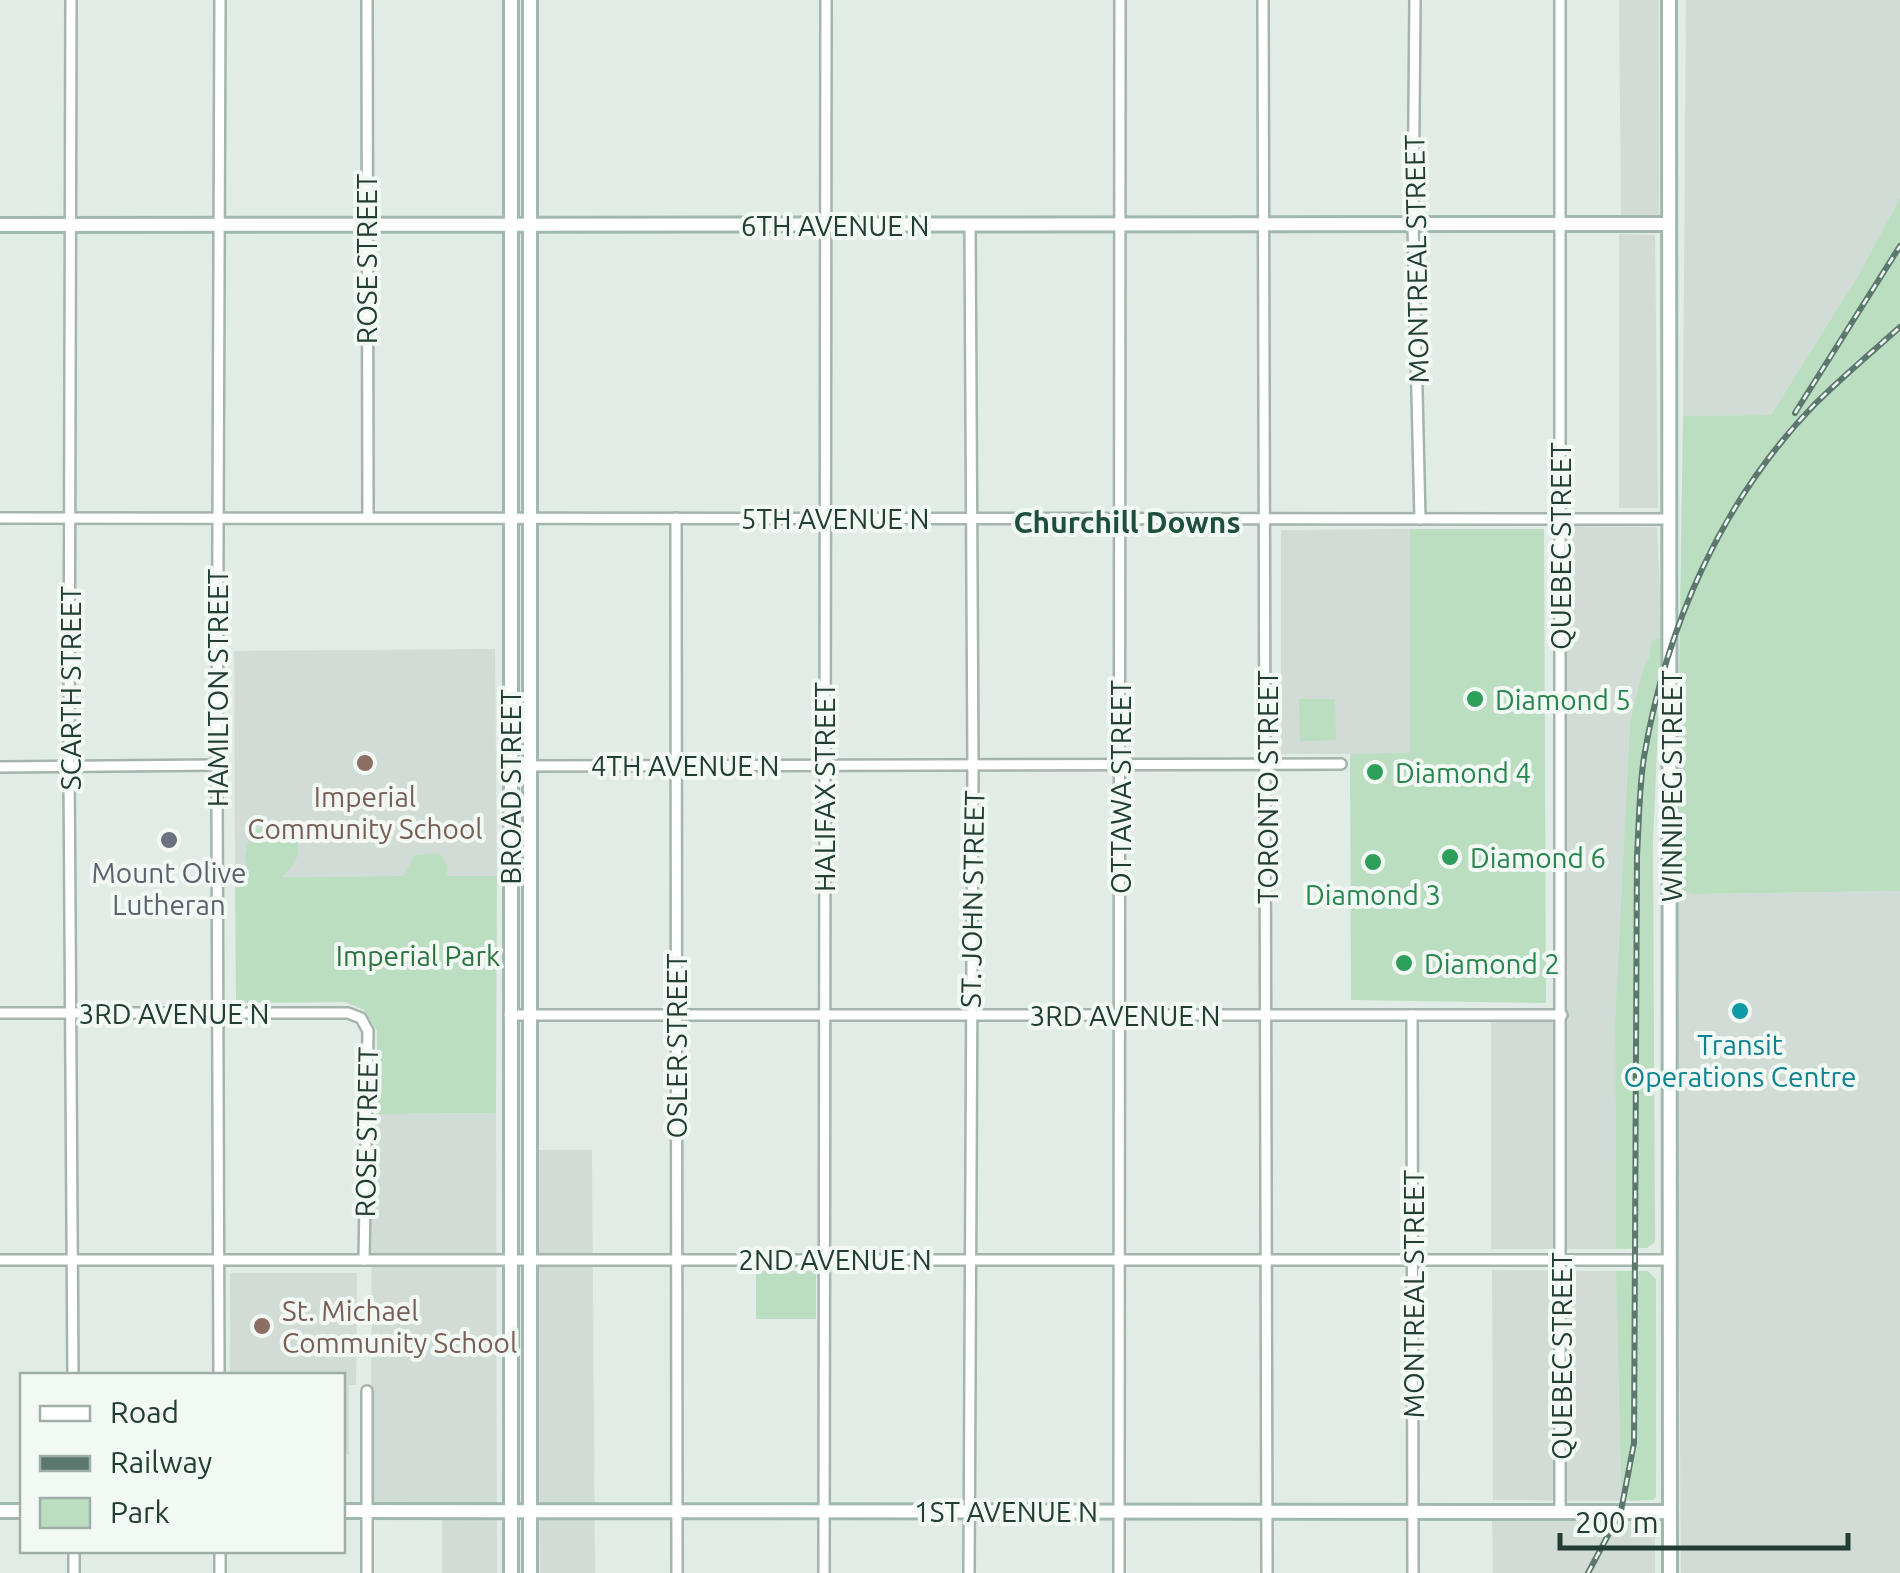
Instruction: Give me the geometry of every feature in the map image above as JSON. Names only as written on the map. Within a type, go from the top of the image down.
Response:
[{"type":"main road","name":"BROAD STREET","points":[[511,0],[511,1573]]},
{"type":"main road","name":"BROAD STREET","points":[[530,0],[530,1573]]},
{"type":"main road","name":"WINNIPEG STREET","points":[[1669,0],[1670,1573]]},
{"type":"main road","name":"6TH AVENUE N","points":[[0,225],[1669,224]]},
{"type":"main road","name":"1ST AVENUE N","points":[[345,1511],[1670,1512]]},
{"type":"street","name":"SCARTH STREET","points":[[72,0],[69,767],[73,1373]]},
{"type":"street","name":"HAMILTON STREET","points":[[219,1373],[220,0]]},
{"type":"street","name":"ROSE STREET","points":[[367,0],[368,518]]},
{"type":"street","name":"HALIFAX STREET","points":[[824,1573],[826,0]]},
{"type":"street","name":"OTTAWA STREET","points":[[1119,1573],[1120,0]]},
{"type":"street","name":"TORONTO STREET","points":[[1263,0],[1267,1573]]},
{"type":"street","name":"MONTREAL STREET","points":[[1416,0],[1413,224],[1420,519]]},
{"type":"street","name":"QUEBEC STREET","points":[[1560,0],[1560,1511]]},
{"type":"street","name":"ST. JOHN STREET","points":[[970,224],[970,1573]]},
{"type":"street","name":"5TH AVENUE N","points":[[0,518],[1670,519]]},
{"type":"street","name":"OSLER STREET","points":[[676,518],[677,1573]]},
{"type":"street","name":"4TH AVENUE N","points":[[510,766],[1341,764]]},
{"type":"street","points":[[0,767],[218,765]]},
{"type":"street","name":"3RD AVENUE N","points":[[0,1013],[348,1013]]},
{"type":"street","name":"ROSE STREET","points":[[348,1013],[361,1018],[368,1032],[364,1260]]},
{"type":"street","name":"MONTREAL STREET","points":[[1412,1015],[1413,1573]]},
{"type":"street","name":"3RD AVENUE N","points":[[509,1016],[1562,1015]]},
{"type":"street","name":"2ND AVENUE N","points":[[0,1260],[1671,1260]]},
{"type":"street","points":[[367,1390],[367,1573]]},
{"type":"shaded area","points":[[1619,0],[1659,0],[1659,216],[1621,215]]},
{"type":"shaded area","points":[[1686,0],[1900,0],[1900,198],[1859,274],[1771,415],[1683,416]]},
{"type":"shaded area","points":[[1619,234],[1655,235],[1658,508],[1619,508]]},
{"type":"shaded area","points":[[1567,526],[1657,527],[1662,638],[1651,642],[1630,720],[1615,1021],[1616,1249],[1491,1249],[1491,1022],[1567,1021]]},
{"type":"shaded area","points":[[1410,529],[1410,754],[1281,754],[1281,530]]},
{"type":"shaded area","name":"Imperial Community School","points":[[495,649],[497,876],[235,877],[234,651]]},
{"type":"shaded area","points":[[1676,882],[1691,894],[1900,891],[1900,1573],[1681,1573]]},
{"type":"shaded area","points":[[496,1113],[497,1573],[442,1573],[442,1506],[371,1505],[372,1114]]},
{"type":"shaded area","points":[[536,1150],[592,1150],[595,1573],[540,1573]]},
{"type":"shaded area","points":[[1492,1270],[1616,1271],[1621,1487],[1630,1501],[1493,1500]]},
{"type":"shaded area","points":[[230,1273],[357,1273],[356,1385],[349,1385],[349,1454],[345,1454],[345,1373],[230,1373]]},
{"type":"shaded area","points":[[1492,1520],[1655,1520],[1655,1573],[1493,1573]]},
{"type":"green space","points":[[1900,198],[1900,891],[1691,894],[1676,882],[1683,416],[1771,415],[1859,274]]},
{"type":"green space","points":[[1410,529],[1544,529],[1546,1003],[1351,1000],[1350,754],[1410,753]]},
{"type":"green space","points":[[1662,638],[1653,841],[1655,1242],[1647,1248],[1616,1249],[1615,1021],[1630,720],[1651,641]]},
{"type":"green space","points":[[1299,699],[1335,699],[1336,740],[1300,741]]},
{"type":"green space","name":"Imperial Park","points":[[276,824],[293,836],[298,849],[294,863],[282,877],[403,876],[415,855],[440,854],[447,866],[446,876],[497,876],[496,1113],[378,1114],[377,1031],[364,1010],[345,1002],[236,1003],[235,877],[249,877],[245,857],[250,834],[265,825]]},
{"type":"green space","points":[[756,1271],[816,1271],[816,1319],[756,1319]]},
{"type":"green space","points":[[1616,1271],[1648,1271],[1656,1279],[1653,1500],[1630,1501],[1621,1487]]},
{"type":"railway","points":[[1795,413],[1900,246]]},
{"type":"railway","points":[[1588,1573],[1621,1511],[1634,1443],[1637,856],[1642,769],[1654,708],[1683,613],[1703,567],[1752,481],[1815,404],[1900,327]]},
{"type":"place","name":"Diamond 5","points":[[1475,699]]},
{"type":"place","name":"Imperial Community School","points":[[365,763]]},
{"type":"place","name":"Diamond 4","points":[[1375,772]]},
{"type":"place","name":"Mount Olive Lutheran","points":[[169,840]]},
{"type":"place","name":"Diamond 6","points":[[1450,857]]},
{"type":"place","name":"Diamond 3","points":[[1373,862]]},
{"type":"place","name":"Diamond 2","points":[[1404,963]]},
{"type":"place","name":"Transit Operations Centre","points":[[1740,1011]]},
{"type":"place","name":"St. Michael Community School","points":[[262,1326]]},
{"type":"district","name":"Churchill Downs","points":[[1127,522]]}]
